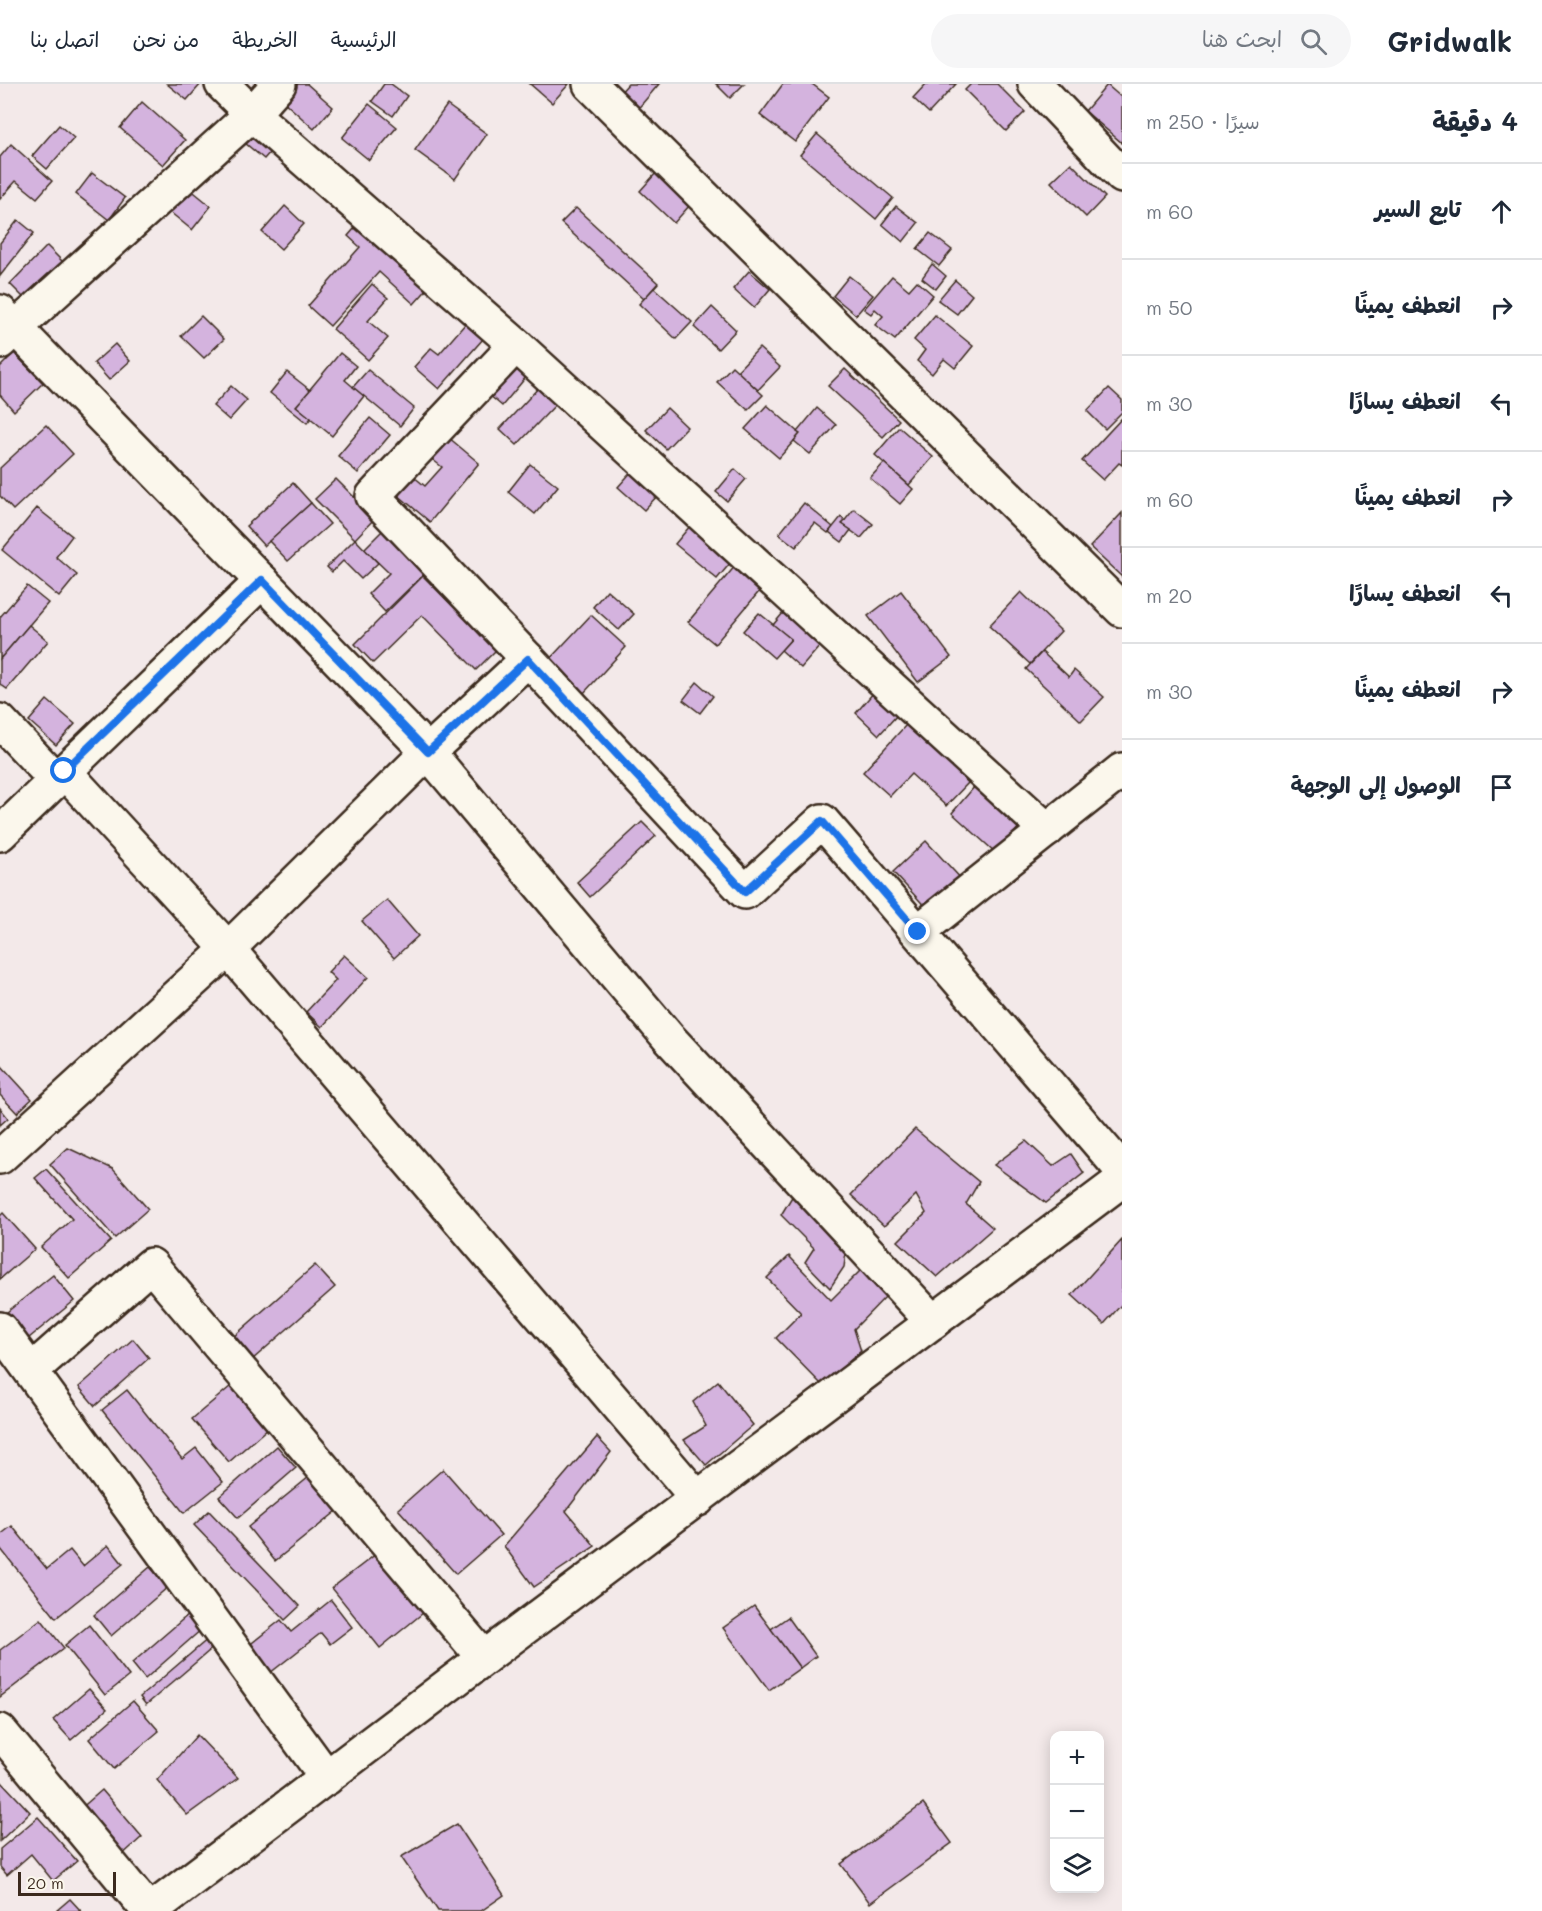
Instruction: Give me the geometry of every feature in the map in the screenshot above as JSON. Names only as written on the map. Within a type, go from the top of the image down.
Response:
[{"type":"street","points":[[222,84],[252,114],[516,345],[1047,830]]},
{"type":"street","points":[[279,84],[252,114],[5,327],[262,580],[428,752],[668,1037],[933,1322]]},
{"type":"street","points":[[590,84],[1122,610]]},
{"type":"street","points":[[1035,84],[1122,176]]},
{"type":"street","points":[[516,345],[373,496],[745,892],[822,821],[1122,1170]]},
{"type":"street","points":[[0,834],[262,580]]},
{"type":"street","points":[[0,1157],[228,949],[428,752],[528,659]]},
{"type":"street","points":[[0,721],[60,775],[228,949],[698,1499]]},
{"type":"street","points":[[918,932],[1122,770]]},
{"type":"street","points":[[0,1731],[149,1911],[1122,1180]]},
{"type":"street","points":[[31,1371],[151,1265],[484,1658]]},
{"type":"street","points":[[0,1329],[327,1778]]},
{"type":"building","points":[[167,84],[201,84],[187,100]]},
{"type":"building","points":[[296,84],[307,84],[333,107],[314,129],[282,100]]},
{"type":"building","points":[[384,84],[391,84],[407,96],[393,116],[372,101]]},
{"type":"building","points":[[530,84],[569,84],[552,103]]},
{"type":"building","points":[[628,84],[659,84],[636,111],[618,95]]},
{"type":"building","points":[[716,84],[744,84],[730,98]]},
{"type":"building","points":[[783,84],[812,84],[829,97],[795,142],[760,115]]},
{"type":"building","points":[[926,84],[956,84],[929,113],[913,98]]},
{"type":"building","points":[[971,84],[997,84],[1025,112],[1006,131],[965,90]]},
{"type":"building","points":[[1107,85],[1122,98],[1122,143],[1085,111]]},
{"type":"building","points":[[142,102],[185,140],[163,165],[120,128]]},
{"type":"building","points":[[369,104],[397,127],[369,160],[342,138]]},
{"type":"building","points":[[447,105],[487,134],[455,179],[415,150]]},
{"type":"building","points":[[252,123],[277,144],[264,159],[239,138]]},
{"type":"building","points":[[59,125],[74,138],[47,169],[32,156]]},
{"type":"building","points":[[817,134],[893,198],[876,219],[800,155]]},
{"type":"building","points":[[11,144],[52,181],[37,198],[16,181],[0,199],[0,157]]},
{"type":"building","points":[[1071,163],[1105,197],[1086,217],[1051,182]]},
{"type":"building","points":[[92,173],[125,198],[109,220],[76,194]]},
{"type":"building","points":[[656,173],[690,205],[674,223],[640,191]]},
{"type":"building","points":[[184,184],[211,206],[192,230],[165,208]]},
{"type":"building","points":[[285,206],[304,224],[281,249],[262,232]]},
{"type":"building","points":[[896,206],[918,223],[903,242],[882,224]]},
{"type":"building","points":[[576,208],[658,283],[644,299],[561,223]]},
{"type":"building","points":[[18,220],[34,233],[0,276],[0,243]]},
{"type":"building","points":[[360,222],[431,285],[414,304],[379,272],[330,326],[308,306],[360,247],[348,236]]},
{"type":"building","points":[[930,233],[952,250],[939,266],[917,249]]},
{"type":"building","points":[[47,246],[63,262],[26,300],[10,284]]},
{"type":"building","points":[[932,264],[946,276],[936,289],[922,278]]},
{"type":"building","points":[[749,271],[770,289],[754,308],[733,289]]},
{"type":"building","points":[[849,276],[873,295],[856,315],[833,296]]},
{"type":"building","points":[[892,276],[909,290],[917,281],[933,295],[895,340],[875,325],[883,316],[875,309],[871,314],[864,309]]},
{"type":"building","points":[[955,280],[972,295],[957,314],[938,300]]},
{"type":"building","points":[[372,284],[388,298],[368,321],[388,338],[368,360],[333,329]]},
{"type":"building","points":[[654,288],[692,322],[676,339],[639,304]]},
{"type":"building","points":[[712,307],[736,330],[718,349],[694,327]]},
{"type":"building","points":[[935,315],[973,346],[955,368],[944,359],[932,374],[917,361],[925,350],[914,340]]},
{"type":"building","points":[[201,316],[224,339],[204,358],[181,336]]},
{"type":"building","points":[[466,323],[483,339],[439,389],[414,367],[431,348],[439,354]]},
{"type":"building","points":[[115,344],[130,361],[109,380],[94,363]]},
{"type":"building","points":[[759,348],[780,367],[758,390],[737,371]]},
{"type":"building","points":[[14,353],[43,383],[14,411],[0,395],[0,367]]},
{"type":"building","points":[[340,353],[356,366],[345,380],[364,396],[332,436],[296,406]]},
{"type":"building","points":[[510,354],[531,371],[502,406],[482,389]]},
{"type":"building","points":[[732,366],[763,395],[748,410],[717,382]]},
{"type":"building","points":[[845,369],[899,420],[883,437],[828,386]]},
{"type":"building","points":[[368,370],[414,408],[400,426],[353,387]]},
{"type":"building","points":[[287,372],[310,390],[296,406],[311,418],[307,423],[270,393]]},
{"type":"building","points":[[542,384],[559,401],[517,445],[500,429]]},
{"type":"building","points":[[231,386],[247,400],[229,420],[213,406]]},
{"type":"building","points":[[1109,388],[1122,400],[1122,412],[1105,429],[1087,411]]},
{"type":"building","points":[[767,405],[800,434],[779,458],[745,429]]},
{"type":"building","points":[[667,408],[687,427],[666,449],[646,430]]},
{"type":"building","points":[[817,408],[836,425],[810,454],[794,441],[800,434],[797,432]]},
{"type":"building","points":[[370,418],[390,435],[358,473],[338,456]]},
{"type":"building","points":[[1122,418],[1122,465],[1119,463],[1103,480],[1082,461]]},
{"type":"building","points":[[46,425],[73,454],[13,510],[0,496],[0,468]]},
{"type":"building","points":[[899,427],[933,457],[909,485],[875,455]]},
{"type":"building","points":[[442,432],[479,463],[430,522],[391,489],[407,471],[425,486],[442,467],[424,453]]},
{"type":"building","points":[[884,463],[913,489],[900,504],[870,478]]},
{"type":"building","points":[[530,464],[558,486],[535,514],[508,492]]},
{"type":"building","points":[[634,469],[660,493],[644,510],[618,487]]},
{"type":"building","points":[[735,469],[746,479],[727,501],[716,492]]},
{"type":"building","points":[[336,479],[375,518],[355,539],[315,499]]},
{"type":"building","points":[[293,483],[311,503],[264,546],[246,526]]},
{"type":"building","points":[[311,503],[330,524],[288,561],[269,541]]},
{"type":"building","points":[[804,503],[833,527],[828,533],[815,523],[796,547],[779,534]]},
{"type":"building","points":[[37,508],[72,536],[56,557],[77,575],[59,597],[2,550]]},
{"type":"building","points":[[854,509],[873,524],[861,538],[842,524]]},
{"type":"building","points":[[1122,513],[1122,577],[1090,547]]},
{"type":"building","points":[[841,517],[845,521],[842,524],[851,530],[842,542],[829,532]]},
{"type":"building","points":[[690,526],[732,561],[717,579],[675,544]]},
{"type":"building","points":[[383,530],[425,573],[385,612],[368,594],[389,573],[364,549]]},
{"type":"building","points":[[355,539],[378,563],[361,579],[343,561],[332,572],[327,567]]},
{"type":"building","points":[[736,565],[763,587],[715,644],[688,622]]},
{"type":"building","points":[[423,576],[496,650],[476,670],[422,615],[373,663],[355,644]]},
{"type":"building","points":[[27,586],[48,603],[0,659],[0,617]]},
{"type":"building","points":[[607,590],[634,614],[619,630],[593,607]]},
{"type":"building","points":[[901,591],[951,657],[918,682],[868,616]]},
{"type":"building","points":[[1021,592],[1061,631],[1030,664],[989,626]]},
{"type":"building","points":[[788,607],[826,639],[801,668],[781,650],[791,639],[773,625]]},
{"type":"building","points":[[759,613],[791,639],[774,658],[743,631]]},
{"type":"building","points":[[591,615],[626,647],[583,694],[548,661]]},
{"type":"building","points":[[29,625],[48,641],[7,689],[0,684],[0,659]]},
{"type":"building","points":[[1042,652],[1069,677],[1074,670],[1104,697],[1081,721],[1026,669]]},
{"type":"building","points":[[697,682],[713,696],[700,713],[683,700]]},
{"type":"building","points":[[874,692],[898,714],[879,735],[856,713]]},
{"type":"building","points":[[47,700],[75,724],[56,745],[29,721]]},
{"type":"building","points":[[906,725],[969,782],[946,806],[911,774],[890,796],[863,772]]},
{"type":"building","points":[[975,786],[1020,826],[996,853],[952,813]]},
{"type":"building","points":[[642,822],[656,836],[590,897],[577,882]]},
{"type":"building","points":[[926,841],[965,883],[932,914],[893,872]]},
{"type":"building","points":[[387,900],[418,936],[394,958],[362,921]]},
{"type":"building","points":[[344,955],[368,977],[322,1027],[306,1012],[336,980],[328,972]]},
{"type":"building","points":[[0,1064],[32,1099],[17,1113],[0,1095]]},
{"type":"building","points":[[0,1108],[8,1118],[0,1125]]},
{"type":"building","points":[[915,1129],[979,1182],[966,1204],[993,1228],[937,1277],[898,1241],[926,1213],[916,1195],[884,1226],[851,1195]]},
{"type":"building","points":[[1026,1141],[1053,1166],[1071,1154],[1084,1173],[1046,1203],[994,1165]]},
{"type":"building","points":[[68,1148],[113,1169],[148,1209],[115,1238],[50,1164]]},
{"type":"building","points":[[46,1169],[111,1241],[69,1278],[41,1247],[72,1219],[35,1178]]},
{"type":"building","points":[[796,1190],[847,1244],[844,1267],[830,1288],[805,1262],[814,1248],[781,1215]]},
{"type":"building","points":[[3,1213],[35,1249],[0,1279],[0,1216]]},
{"type":"building","points":[[1122,1240],[1122,1304],[1104,1324],[1072,1295]]},
{"type":"building","points":[[789,1256],[831,1300],[867,1264],[889,1293],[854,1329],[861,1351],[822,1385],[776,1338],[801,1313],[767,1278]]},
{"type":"building","points":[[315,1265],[335,1287],[252,1360],[232,1338]]},
{"type":"building","points":[[53,1275],[74,1301],[29,1338],[7,1312]]},
{"type":"building","points":[[133,1339],[149,1358],[95,1406],[79,1387]]},
{"type":"building","points":[[718,1381],[753,1425],[706,1465],[684,1440],[706,1426],[693,1402]]},
{"type":"building","points":[[231,1386],[268,1428],[229,1462],[192,1419]]},
{"type":"building","points":[[127,1390],[182,1459],[196,1448],[223,1482],[184,1513],[102,1410]]},
{"type":"building","points":[[597,1437],[611,1452],[566,1511],[595,1546],[534,1587],[504,1546]]},
{"type":"building","points":[[277,1446],[296,1468],[238,1518],[219,1497]]},
{"type":"building","points":[[443,1469],[501,1535],[456,1574],[398,1509]]},
{"type":"building","points":[[309,1477],[337,1511],[275,1561],[248,1527]]},
{"type":"building","points":[[209,1511],[300,1606],[285,1620],[194,1525]]},
{"type":"building","points":[[12,1526],[47,1569],[70,1550],[83,1566],[108,1545],[123,1564],[56,1618],[0,1548],[0,1535]]},
{"type":"building","points":[[376,1554],[423,1613],[380,1648],[332,1588]]},
{"type":"building","points":[[150,1567],[168,1587],[111,1636],[94,1615]]},
{"type":"building","points":[[331,1600],[352,1627],[330,1644],[321,1633],[270,1673],[248,1646],[281,1620],[291,1632]]},
{"type":"building","points":[[754,1606],[800,1668],[769,1690],[723,1628]]},
{"type":"building","points":[[189,1614],[202,1629],[145,1679],[132,1663]]},
{"type":"building","points":[[788,1617],[816,1656],[800,1668],[771,1629]]},
{"type":"building","points":[[41,1619],[64,1648],[0,1697],[0,1650]]},
{"type":"building","points":[[89,1625],[129,1676],[105,1695],[65,1645]]},
{"type":"building","points":[[209,1638],[216,1645],[146,1705],[140,1697]]},
{"type":"building","points":[[89,1689],[107,1709],[71,1740],[53,1720]]},
{"type":"building","points":[[133,1701],[159,1731],[114,1769],[89,1739]]},
{"type":"building","points":[[197,1735],[238,1778],[187,1815],[157,1780]]},
{"type":"building","points":[[0,1780],[30,1812],[0,1841],[1,1809]]},
{"type":"building","points":[[102,1790],[142,1837],[120,1857],[79,1810]]},
{"type":"building","points":[[923,1804],[952,1843],[870,1903],[841,1864]]},
{"type":"building","points":[[38,1817],[77,1861],[53,1881],[31,1854],[7,1875],[0,1867],[0,1849]]},
{"type":"building","points":[[457,1824],[504,1895],[481,1911],[438,1911],[401,1857]]},
{"type":"building","points":[[70,1899],[81,1911],[56,1911]]},
{"type":"route","points":[[64,771],[262,580],[428,752],[528,659],[745,892],[822,821],[918,932]]}]
